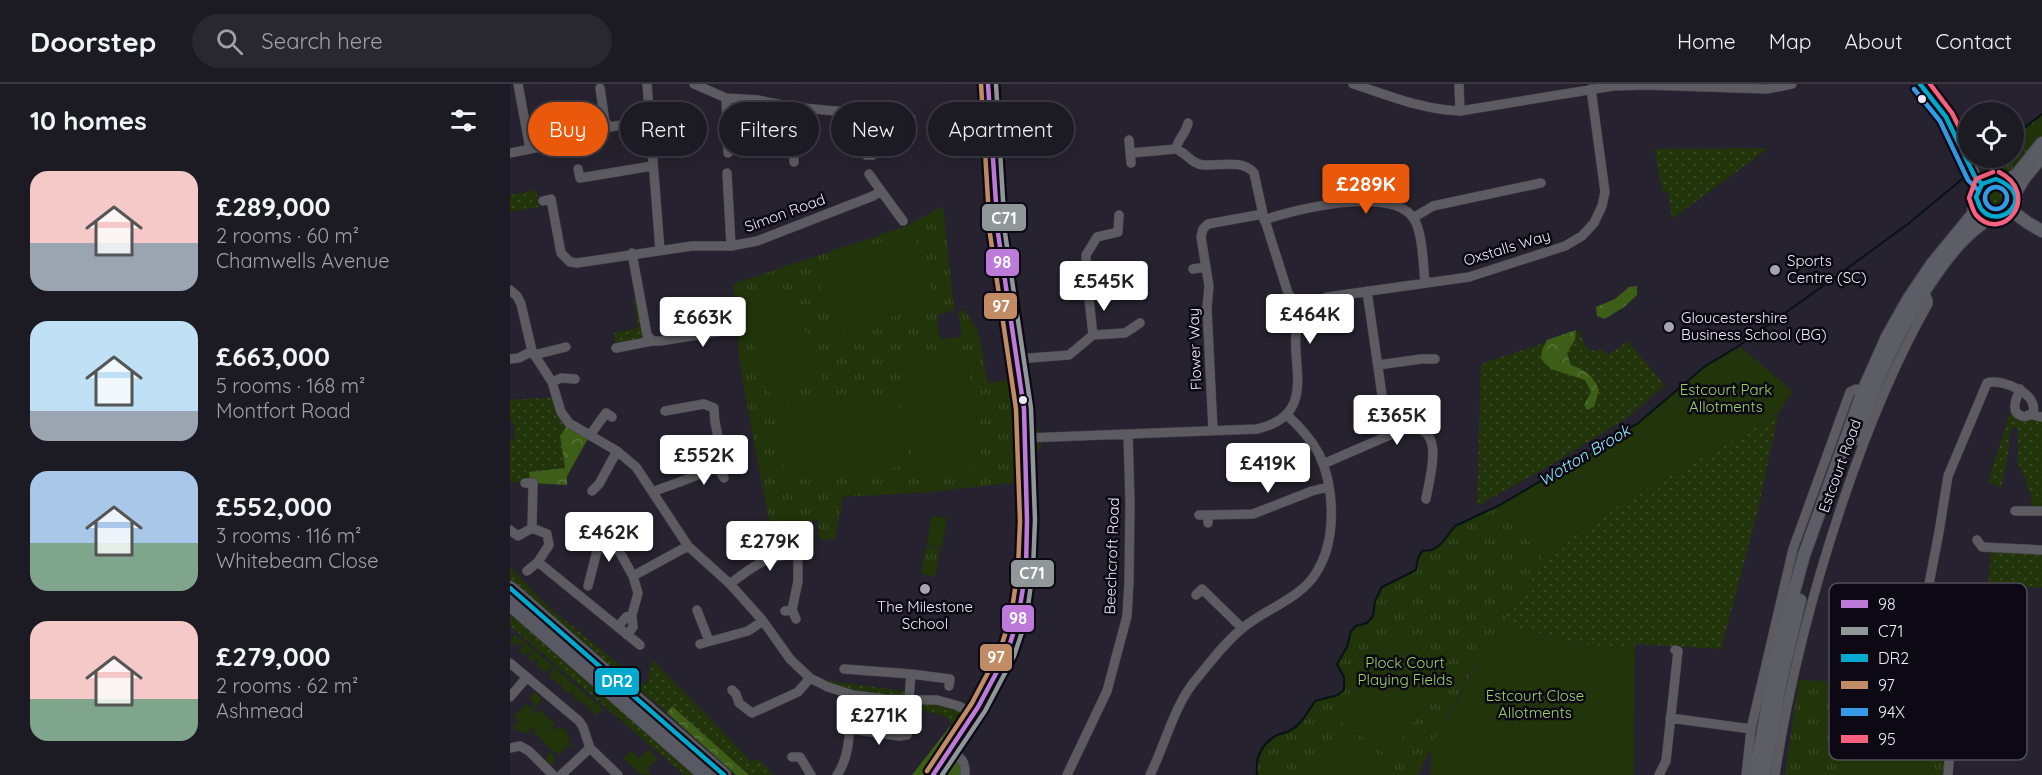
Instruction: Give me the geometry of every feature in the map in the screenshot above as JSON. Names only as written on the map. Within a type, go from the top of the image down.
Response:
[{"type":"highway","points":[[510,588],[724,775]]},
{"type":"highway","points":[[510,604],[705,775]]},
{"type":"main road","points":[[1920,84],[1946,117],[1976,176],[1976,197],[1982,210],[1992,217],[2003,216],[2012,211],[2016,202],[2016,192],[2042,157]]},
{"type":"main road","points":[[2007,181],[2017,174],[2042,143]]},
{"type":"main road","points":[[1976,176],[2007,181],[2016,192]]},
{"type":"main road","name":"Estcourt Road","points":[[1754,772],[1766,680],[1777,653],[1804,555],[1863,391],[1887,337],[1932,264],[1973,214],[1976,197]]},
{"type":"main road","points":[[2012,211],[2042,231]]},
{"type":"main road","name":"Estcourt Road","points":[[1754,772],[1792,657],[1810,558],[1871,394],[1894,341],[1924,291],[1976,226],[1992,217]]},
{"type":"street","points":[[518,84],[528,138]]},
{"type":"street","points":[[647,84],[648,102]]},
{"type":"street","points":[[694,84],[726,99],[768,102]]},
{"type":"street","points":[[933,775],[974,716],[999,669],[1014,636],[1026,573],[1028,535],[1026,438],[1017,359],[996,222],[988,84]]},
{"type":"street","points":[[1353,84],[1425,106],[1460,111],[1591,89],[1646,84],[1751,89],[1767,89],[1792,84]]},
{"type":"street","points":[[1459,84],[1460,111]]},
{"type":"street","points":[[600,88],[605,122],[610,127],[620,125]]},
{"type":"street","name":"Oxstalls Way","points":[[1304,309],[1316,300],[1327,297],[1469,277],[1565,246],[1582,236],[1594,223],[1602,206],[1605,192],[1591,89]]},
{"type":"street","points":[[1176,149],[1186,133],[1189,122]]},
{"type":"street","points":[[1026,438],[1257,429],[1274,424],[1287,415],[1296,399],[1298,388],[1296,331],[1299,316],[1304,309],[1294,302],[1288,293],[1263,217],[1256,180],[1250,169],[1239,165],[1202,165],[1195,163],[1176,149],[1131,158],[1129,140]]},
{"type":"street","points":[[510,153],[528,149]]},
{"type":"street","points":[[651,156],[660,250]]},
{"type":"street","points":[[794,162],[796,156]]},
{"type":"street","points":[[578,169],[580,178],[652,166]]},
{"type":"street","points":[[727,173],[731,246]]},
{"type":"street","points":[[869,174],[903,221]]},
{"type":"street","points":[[1425,282],[1418,227],[1413,218],[1433,206],[1531,189],[1541,183]]},
{"type":"street","points":[[728,186],[738,186]]},
{"type":"street","name":"Simon Road","points":[[543,201],[551,199],[561,253],[570,262],[577,263],[692,246],[731,246],[757,242],[881,191]]},
{"type":"street","name":"Flower Way","points":[[1213,430],[1207,308],[1209,286],[1200,237],[1203,229],[1208,224],[1354,201],[1387,203],[1406,209],[1413,218]]},
{"type":"street","points":[[1093,335],[1086,255],[1095,235],[1119,235],[1119,215]]},
{"type":"street","points":[[633,253],[647,335],[652,340]]},
{"type":"street","points":[[1193,269],[1206,267]]},
{"type":"street","points":[[510,290],[521,304],[533,353],[552,382],[561,412],[569,423],[617,451],[636,466],[688,546],[730,584],[763,621],[790,658],[810,678],[828,687],[853,694],[885,699],[937,700],[959,706],[974,716]]},
{"type":"street","points":[[1367,291],[1385,416],[1394,433]]},
{"type":"street","points":[[616,348],[652,340],[660,341],[723,331],[722,321]]},
{"type":"street","points":[[1017,359],[1070,355],[1093,335],[1125,333],[1140,323]]},
{"type":"street","points":[[510,359],[566,347]]},
{"type":"street","points":[[1378,365],[1435,358]]},
{"type":"street","points":[[552,382],[561,378],[575,379]]},
{"type":"street","points":[[1929,583],[1948,476],[1987,383],[1997,381],[2029,392],[2035,399],[2037,416],[2022,416],[2014,409],[2014,402],[2020,389]]},
{"type":"street","points":[[653,492],[667,485],[687,480],[716,465],[721,459],[722,452],[716,430],[714,408],[704,404],[670,413]]},
{"type":"street","points":[[590,435],[606,413],[612,417]]},
{"type":"street","points":[[1150,775],[1185,695],[1196,679],[1242,628],[1302,589],[1316,573],[1324,556],[1332,514],[1323,464],[1312,443],[1287,415]]},
{"type":"street","points":[[1323,464],[1406,428],[1419,429],[1428,435],[1434,448],[1430,494]]},
{"type":"street","name":"Beechcroft Road","points":[[1067,775],[1107,691],[1127,616],[1130,513],[1128,434]]},
{"type":"street","points":[[598,488],[617,451]]},
{"type":"street","points":[[716,465],[724,478]]},
{"type":"street","points":[[532,528],[534,483]]},
{"type":"street","points":[[1205,518],[1253,514],[1328,487]]},
{"type":"street","points":[[2015,511],[2042,511]]},
{"type":"street","points":[[510,530],[518,536],[532,528]]},
{"type":"street","points":[[527,571],[538,562],[549,545],[547,534],[532,528]]},
{"type":"street","points":[[1977,540],[1982,548],[2042,550]]},
{"type":"street","points":[[586,602],[598,547],[605,543],[621,546],[638,593],[632,615],[633,627],[627,635]]},
{"type":"street","points":[[633,576],[667,562],[688,546]]},
{"type":"street","points":[[730,584],[762,560],[787,554],[803,554],[798,581],[788,610],[796,619]]},
{"type":"street","points":[[538,562],[640,645]]},
{"type":"street","points":[[577,594],[588,586]]},
{"type":"street","points":[[1196,595],[1202,589],[1242,628]]},
{"type":"street","points":[[701,614],[705,643],[748,631],[763,621]]},
{"type":"street","points":[[618,627],[626,617],[632,615]]},
{"type":"street","points":[[1659,775],[1666,761],[1678,650]]},
{"type":"street","name":"Estcourt Road","points":[[1775,775],[1792,657]]},
{"type":"street","points":[[510,663],[579,722],[590,748],[618,775]]},
{"type":"street","points":[[844,669],[950,679]]},
{"type":"street","points":[[909,699],[911,674]]},
{"type":"street","points":[[510,697],[527,677]]},
{"type":"street","points":[[735,692],[739,703],[753,716],[798,692],[810,678]]},
{"type":"street","name":"Estcourt Road","points":[[1754,772],[1751,729],[1766,680]]},
{"type":"street","points":[[837,775],[848,750],[849,715],[853,694]]},
{"type":"street","points":[[1670,718],[1751,729]]},
{"type":"street","points":[[850,729],[902,739]]},
{"type":"street","points":[[510,748],[520,746],[529,751],[554,775]]},
{"type":"street","points":[[561,775],[590,748]]},
{"type":"street","points":[[950,749],[961,758],[965,765],[965,775]]},
{"type":"street","points":[[798,755],[811,775]]},
{"type":"street","points":[[1948,775],[1949,760]]},
{"type":"green space","points":[[2042,114],[2042,143],[2024,163],[2024,130]]},
{"type":"green space","points":[[1769,148],[1672,219],[1668,192],[1663,192],[1654,149]]},
{"type":"green space","points":[[1984,168],[2019,168],[2007,181],[1975,177]]},
{"type":"green space","points":[[1996,179],[2016,192],[2012,211],[1982,210],[1982,184]]},
{"type":"green space","points":[[536,190],[539,207],[510,212],[510,195]]},
{"type":"green space","points":[[943,206],[954,310],[937,315],[940,339],[962,337],[958,312],[964,310],[978,330],[988,383],[1015,379],[1020,482],[929,492],[843,497],[835,540],[820,539],[817,520],[770,527],[740,366],[733,284],[904,227]]},
{"type":"green space","points":[[912,232],[936,302],[837,336],[813,266]]},
{"type":"green space","points":[[1637,286],[1637,295],[1624,307],[1605,319],[1597,316],[1596,307],[1615,299],[1629,287]]},
{"type":"green space","points":[[792,291],[821,379],[771,396],[742,308]]},
{"type":"green space","points":[[640,297],[652,341],[616,348],[614,333],[638,328],[633,299]]},
{"type":"green space","points":[[1576,330],[1575,340],[1567,353],[1571,365],[1588,374],[1599,390],[1594,407],[1587,410],[1584,405],[1591,392],[1585,380],[1551,369],[1541,359],[1547,340]]},
{"type":"green space","points":[[1580,331],[1585,346],[1593,351],[1602,349],[1608,355],[1628,341],[1665,385],[1630,416],[1554,463],[1477,506],[1481,364]]},
{"type":"green space","name":"Estcourt Park Allotments","points":[[1741,347],[1793,391],[1778,414],[1600,516],[1544,560],[1500,505],[1637,424],[1704,367]]},
{"type":"green space","points":[[965,350],[983,466],[916,477],[898,360]]},
{"type":"green space","points":[[1017,359],[1024,410],[1045,438],[1027,471],[1026,573],[1014,373]]},
{"type":"green space","points":[[557,397],[569,423],[560,436],[565,468],[529,472],[530,483],[510,482],[510,441],[515,438],[514,423],[510,420],[510,400]]},
{"type":"green space","points":[[898,399],[902,467],[784,474],[780,405]]},
{"type":"green space","points":[[2010,412],[2021,420],[2042,420],[2042,507],[2031,506],[2032,497],[2018,463],[2018,430],[2015,426],[2010,432],[2009,450],[2001,488],[1988,482]]},
{"type":"green space","points":[[1778,414],[1758,510],[1721,649],[1635,644],[1635,648],[1587,645],[1501,624],[1544,560],[1600,516]]},
{"type":"green space","points":[[569,423],[590,435],[567,476],[567,485],[530,483],[529,472],[565,468],[560,436]]},
{"type":"green space","name":"Plock Court Playing Fields","points":[[1500,505],[1544,560],[1477,665],[1418,775],[1257,775],[1258,757],[1267,743],[1277,735],[1295,727],[1315,701],[1338,695],[1344,690],[1344,677],[1337,664],[1347,647],[1351,631],[1356,626],[1367,623],[1373,616],[1375,601],[1382,587],[1416,570],[1422,551],[1434,548],[1456,526]]},
{"type":"green space","points":[[931,516],[947,518],[942,547],[927,545]]},
{"type":"green space","points":[[926,546],[940,548],[935,577],[921,574]]},
{"type":"green space","points":[[1991,548],[2042,550],[2042,588],[2027,587],[2027,583],[1988,583]]},
{"type":"green space","points":[[510,567],[549,607],[646,686],[653,660],[751,761],[758,759],[774,775],[749,775],[672,706],[667,713],[510,581]]},
{"type":"green space","points":[[510,614],[698,775],[685,775],[510,626]]},
{"type":"green space","name":"Estcourt Close Allotments","points":[[1501,624],[1587,645],[1635,648],[1634,775],[1431,775],[1431,747]]},
{"type":"green space","points":[[515,634],[603,709],[596,716],[584,703],[582,704],[572,696],[574,694],[571,692],[569,694],[561,687],[563,685],[558,684],[549,676],[553,670],[550,668],[545,673],[536,664],[539,659],[533,662],[528,658],[532,653],[530,651],[525,656],[519,650],[523,646],[519,642],[514,646],[510,642]]},
{"type":"green space","points":[[1014,636],[999,669],[950,749],[943,744],[951,725],[947,717],[885,699],[853,695],[810,678],[910,692],[909,699],[959,706],[971,700]]},
{"type":"green space","points":[[1400,638],[1449,675],[1388,757],[1339,720]]},
{"type":"green space","points":[[1799,680],[1829,681],[1829,760],[1949,760],[1948,775],[1785,775]]},
{"type":"green space","points":[[534,691],[542,699],[532,712],[534,714],[538,709],[555,723],[552,729],[554,731],[559,726],[564,730],[566,728],[570,745],[575,745],[573,749],[568,745],[560,755],[554,750],[552,754],[556,759],[550,768],[544,761],[552,751],[536,734],[532,736],[535,728],[532,727],[528,734],[512,728],[519,720],[514,716],[526,704],[532,708],[535,704],[529,699]]},
{"type":"green space","points":[[672,706],[749,775],[736,775],[667,713]]},
{"type":"green space","points":[[951,725],[943,744],[961,758],[965,775],[912,775]]},
{"type":"green space","points":[[1340,736],[1392,771],[1389,775],[1314,775]]},
{"type":"green space","points":[[648,749],[658,759],[647,769],[650,775],[636,773],[635,769],[623,758],[631,751],[639,758]]},
{"type":"green space","points":[[1838,760],[1932,760],[1931,775],[1837,775]]},
{"type":"waterway","name":"Wotton Brook","points":[[2024,128],[2042,114]]},
{"type":"waterway","name":"Wotton Brook","points":[[1257,775],[1258,757],[1267,743],[1277,735],[1295,727],[1315,701],[1338,695],[1344,690],[1344,677],[1337,664],[1347,647],[1351,631],[1356,626],[1367,623],[1373,616],[1375,601],[1382,587],[1416,570],[1422,551],[1432,550],[1441,544],[1455,526],[1500,505],[1637,424],[1704,367],[1740,345],[1908,224],[1967,175]]},
{"type":"transit line","name":"97","points":[[927,771],[972,703],[1000,650],[1011,616],[1018,569],[1020,521],[1016,409],[990,234],[981,84]]},
{"type":"transit line","name":"98","points":[[933,775],[978,707],[1007,653],[1018,618],[1026,570],[1024,409],[998,233],[988,84]]},
{"type":"transit line","name":"C71","points":[[942,775],[985,711],[1014,656],[1026,620],[1033,570],[1035,520],[1031,408],[1005,233],[996,84]]},
{"type":"transit line","name":"DR2","points":[[1920,84],[1946,117],[1975,177],[1982,184]]},
{"type":"transit line","name":"95","points":[[1930,84],[1952,113],[1958,125]]},
{"type":"transit line","name":"94X","points":[[1914,89],[1940,121],[1968,180],[1977,189]]},
{"type":"transit line","name":"95","points":[[1993,172],[1976,179],[1969,198],[1976,215],[1987,223],[1997,224],[2014,213],[2018,203],[2017,192],[2011,181],[1999,172]]},
{"type":"transit line","name":"DR2","points":[[1996,179],[2008,186],[2014,194],[2015,202],[2006,214],[1998,216],[1990,215],[1982,210],[1976,197],[1982,184],[1996,179]]},
{"type":"transit line","name":"94X","points":[[1996,187],[2004,190],[2007,198],[2004,206],[1996,209],[1988,206],[1985,198],[1988,190],[1996,187]]},
{"type":"transit line","name":"DR2","points":[[510,588],[724,775]]},
{"type":"place","name":"Sports Centre (SC)","points":[[1775,270]]},
{"type":"place","name":"Gloucestershire Business School (BG)","points":[[1669,327]]},
{"type":"place","name":"The Milestone School","points":[[925,589]]}]
